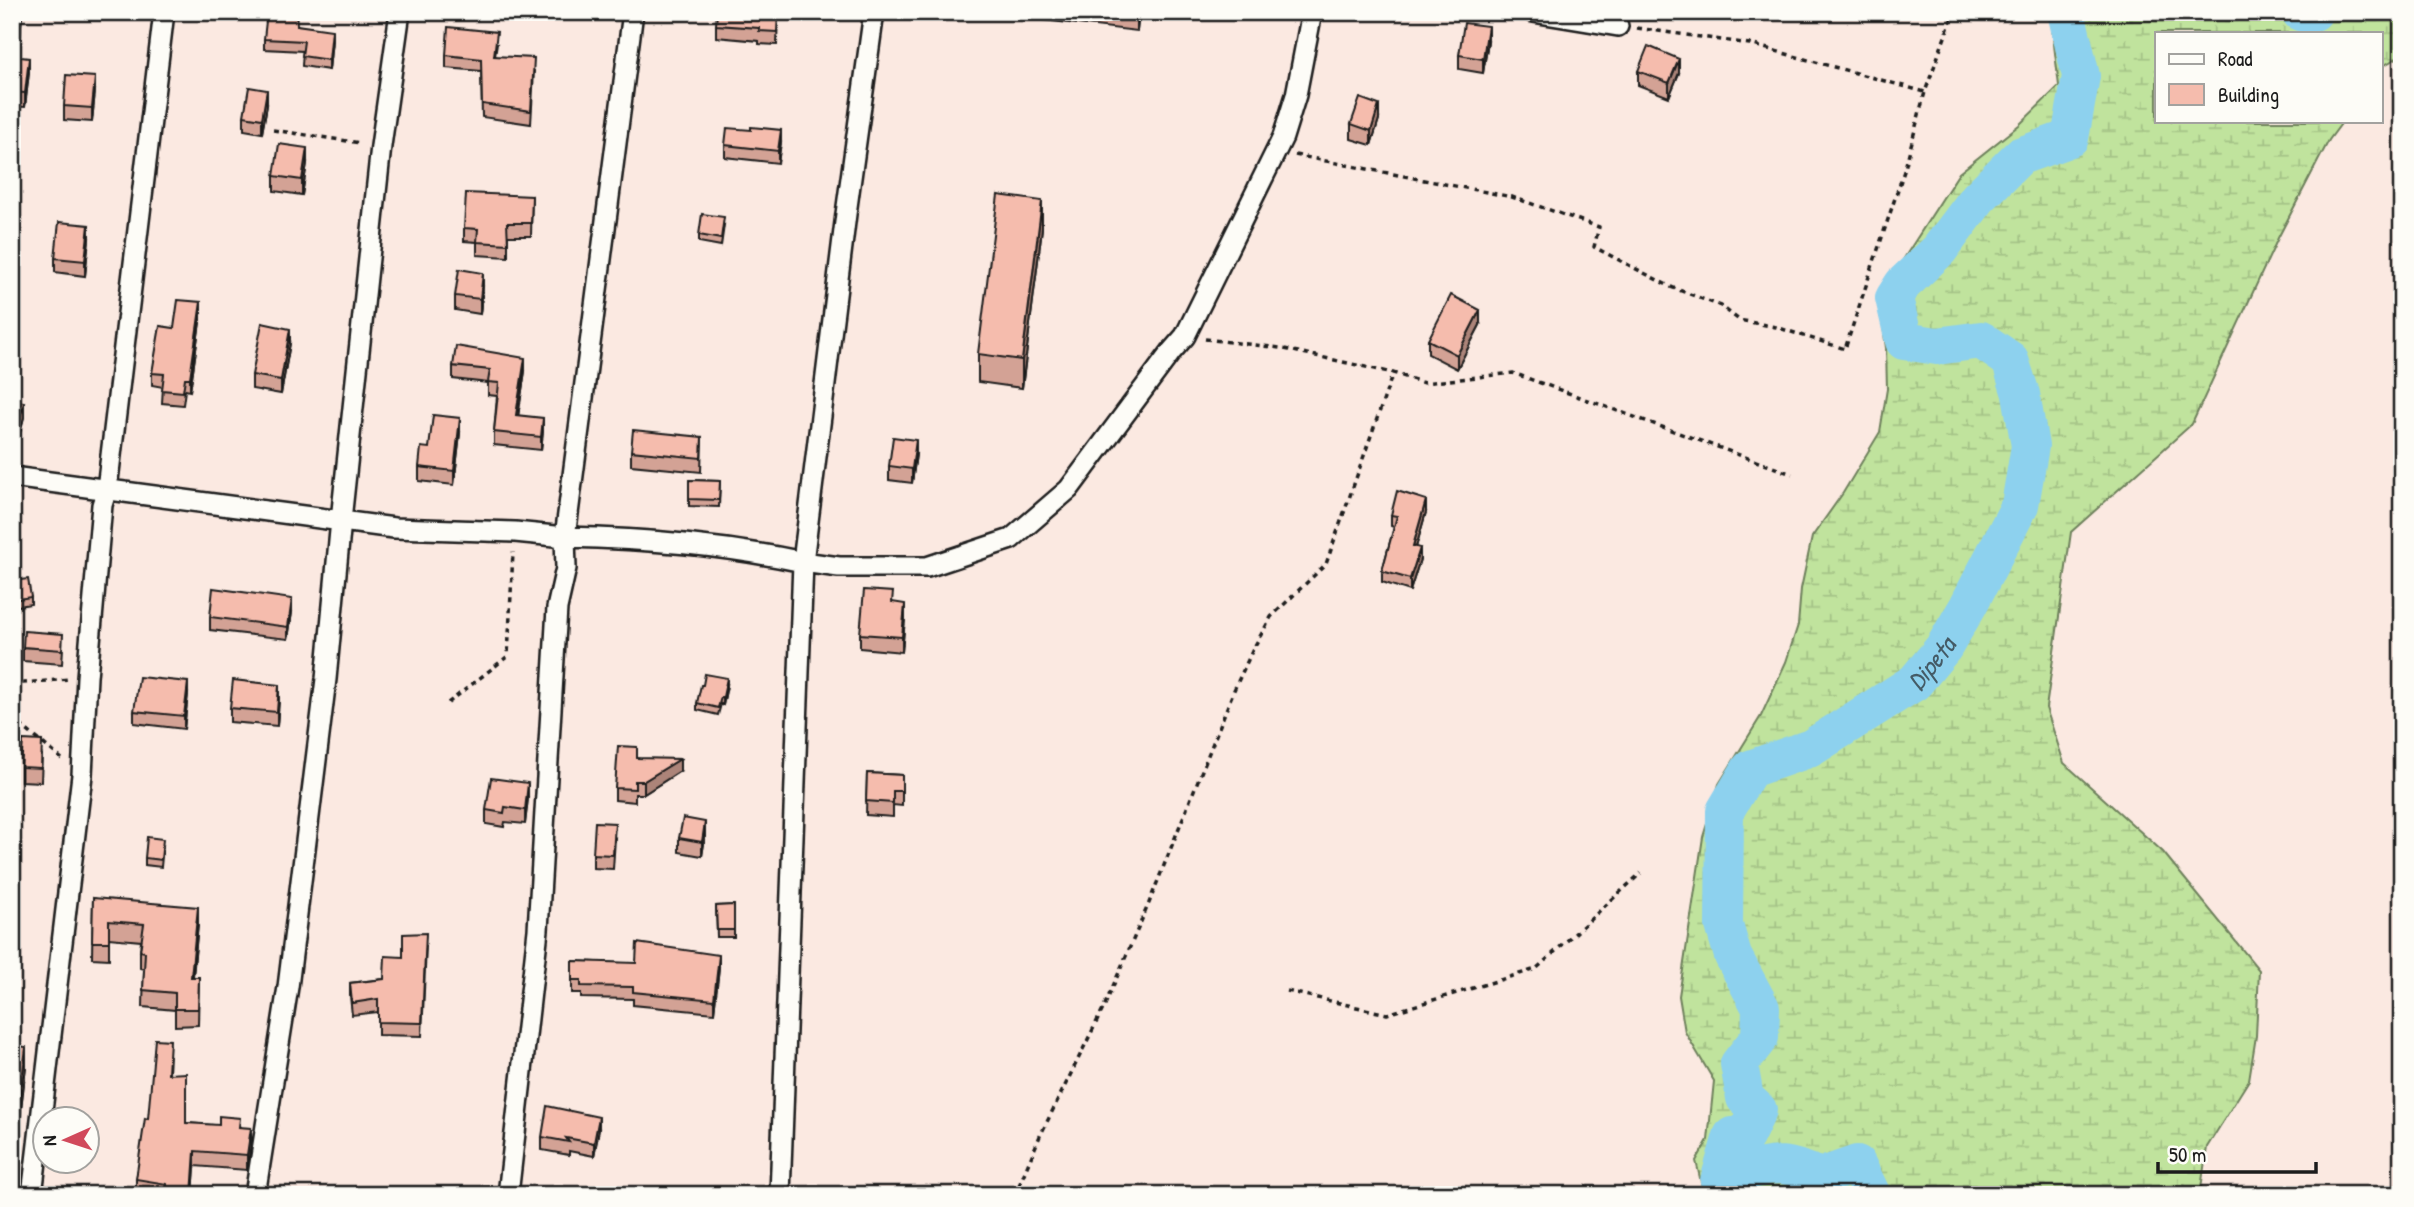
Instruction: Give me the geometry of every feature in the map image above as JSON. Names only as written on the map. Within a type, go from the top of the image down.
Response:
[{"type":"street","points":[[32,1195],[82,775],[87,677],[103,505],[164,12]]},
{"type":"street","points":[[255,1195],[288,986],[326,679],[381,146],[400,12]]},
{"type":"street","points":[[508,1195],[538,930],[558,608],[566,568],[565,537],[633,12]]},
{"type":"street","points":[[780,1195],[803,562],[845,214],[874,12]]},
{"type":"street","points":[[12,477],[394,528],[643,539],[746,550],[839,567],[928,566],[1011,539],[1069,489],[1185,336],[1283,137],[1296,95],[1312,12]]},
{"type":"street","points":[[1533,12],[1618,26]]},
{"type":"path","points":[[1276,151],[1512,197],[1599,227],[1594,247],[1671,287],[1721,306],[1739,320],[1776,327],[1845,349],[1905,168],[1925,92],[1954,12]]},
{"type":"path","points":[[1618,26],[1750,44],[1925,92]]},
{"type":"path","points":[[273,130],[381,146]]},
{"type":"path","points":[[1185,336],[1280,348],[1393,373],[1424,383],[1513,373],[1792,474]]},
{"type":"path","points":[[1015,1195],[1040,1136],[1104,1007],[1253,649],[1271,617],[1326,564],[1393,373]]},
{"type":"path","points":[[448,703],[508,656],[515,532]]},
{"type":"path","points":[[12,684],[87,677]]},
{"type":"path","points":[[12,718],[82,775]]},
{"type":"path","points":[[1287,991],[1387,1014],[1536,969],[1641,873]]},
{"type":"green space","points":[[2050,12],[2402,12],[2402,55],[2382,66],[2382,32],[2155,32],[2155,122],[2342,122],[2329,140],[2278,238],[2192,424],[2071,532],[2046,708],[2064,763],[2163,852],[2259,970],[2256,1036],[2249,1080],[2207,1147],[2200,1195],[1704,1195],[1696,1161],[1708,1140],[1714,1081],[1685,1032],[1679,996],[1703,837],[1719,784],[1761,716],[1786,662],[1798,625],[1801,589],[1812,537],[1843,493],[1880,432],[1887,389],[1886,348],[1879,297],[1959,173],[2019,125],[2059,86]]},
{"type":"building","points":[[12,12],[21,12],[19,38],[12,37]]},
{"type":"building","points":[[267,12],[296,12],[297,25],[332,30],[329,60],[302,56],[304,41],[264,39]]},
{"type":"building","points":[[717,12],[778,12],[777,32],[716,25]]},
{"type":"building","points":[[1464,23],[1488,26],[1483,59],[1459,55]]},
{"type":"building","points":[[448,27],[497,32],[494,56],[534,58],[531,111],[482,104],[481,59],[446,55]]},
{"type":"building","points":[[1648,46],[1679,59],[1669,83],[1638,71]]},
{"type":"building","points":[[12,56],[29,58],[25,93],[12,92]]},
{"type":"building","points":[[66,75],[95,77],[92,108],[64,106]]},
{"type":"building","points":[[249,87],[267,90],[262,119],[244,116]]},
{"type":"building","points":[[1360,98],[1379,105],[1371,131],[1351,124]]},
{"type":"building","points":[[751,127],[781,130],[778,151],[725,145],[727,128],[751,130]]},
{"type":"building","points":[[279,144],[307,148],[302,180],[274,176]]},
{"type":"building","points":[[466,193],[532,196],[531,223],[507,223],[508,244],[477,242],[478,229],[464,228]]},
{"type":"building","points":[[998,195],[1042,201],[1022,360],[978,354]]},
{"type":"building","points":[[702,214],[724,217],[721,239],[699,235]]},
{"type":"building","points":[[59,222],[89,225],[85,261],[55,258]]},
{"type":"building","points":[[459,269],[483,273],[480,299],[455,296]]},
{"type":"building","points":[[1451,295],[1480,310],[1457,355],[1428,340]]},
{"type":"building","points":[[178,300],[201,302],[190,378],[185,378],[183,392],[162,390],[164,374],[152,373],[160,326],[174,328]]},
{"type":"building","points":[[262,323],[290,329],[281,380],[252,375]]},
{"type":"building","points":[[456,346],[525,358],[516,415],[543,418],[541,437],[494,432],[499,383],[488,382],[490,370],[453,366]]},
{"type":"building","points":[[12,400],[24,402],[18,425],[12,424]]},
{"type":"building","points":[[433,415],[460,418],[454,471],[419,467],[421,447],[429,448]]},
{"type":"building","points":[[633,430],[702,437],[701,458],[631,451]]},
{"type":"building","points":[[893,437],[916,440],[912,469],[889,466]]},
{"type":"building","points":[[689,480],[720,481],[719,500],[689,499]]},
{"type":"building","points":[[1397,491],[1426,500],[1413,546],[1420,548],[1410,579],[1382,571],[1397,516],[1391,515]]},
{"type":"building","points":[[28,579],[31,597],[12,600],[12,581]]},
{"type":"building","points":[[213,588],[292,599],[288,627],[210,617]]},
{"type":"building","points":[[864,590],[893,592],[892,602],[905,604],[902,637],[860,634]]},
{"type":"building","points":[[24,631],[63,634],[62,650],[23,647]]},
{"type":"building","points":[[705,674],[727,678],[718,708],[697,703]]},
{"type":"building","points":[[139,677],[188,682],[184,716],[134,711]]},
{"type":"building","points":[[233,680],[279,685],[277,712],[230,708]]},
{"type":"building","points":[[23,740],[42,741],[41,768],[21,767]]},
{"type":"building","points":[[618,746],[637,747],[637,758],[680,759],[644,781],[635,781],[635,789],[615,788]]},
{"type":"building","points":[[867,773],[902,775],[902,791],[893,791],[893,803],[866,801]]},
{"type":"building","points":[[491,778],[528,783],[525,810],[505,807],[504,813],[486,810]]},
{"type":"building","points":[[683,818],[705,822],[702,842],[679,838]]},
{"type":"building","points":[[595,822],[615,823],[613,855],[593,854]]},
{"type":"building","points":[[147,837],[163,839],[161,860],[145,858]]},
{"type":"building","points":[[93,898],[198,907],[191,977],[199,977],[198,1009],[175,1009],[175,993],[143,990],[145,952],[140,951],[144,924],[109,921],[109,942],[92,942]]},
{"type":"building","points":[[734,905],[734,930],[717,930],[716,906]]},
{"type":"building","points":[[426,933],[422,1023],[378,1022],[378,999],[352,1003],[350,983],[384,979],[385,956],[403,957],[403,934]]},
{"type":"building","points":[[637,943],[719,955],[714,1000],[633,992],[633,987],[581,986],[581,980],[572,980],[572,961],[636,963]]},
{"type":"building","points":[[155,1039],[170,1040],[168,1074],[186,1073],[186,1123],[219,1125],[219,1116],[240,1118],[239,1127],[251,1128],[247,1155],[195,1151],[192,1195],[167,1195],[167,1184],[136,1179],[145,1118],[148,1119]]},
{"type":"building","points":[[12,1045],[26,1047],[13,1156],[12,1156]]},
{"type":"building","points":[[547,1106],[599,1117],[594,1143],[542,1137]]},
{"type":"waterway","name":"Dipeta","points":[[1872,1195],[1857,1164],[1820,1177],[1790,1166],[1773,1165],[1743,1173],[1736,1186],[1719,1181],[1732,1136],[1745,1137],[1758,1110],[1745,1098],[1739,1064],[1760,1037],[1761,1008],[1733,956],[1724,925],[1725,811],[1750,769],[1811,748],[1915,682],[1944,647],[2020,505],[2030,446],[2021,394],[2010,360],[1981,340],[1937,346],[1904,341],[1894,298],[1903,284],[1939,250],[1978,198],[2020,156],[2070,138],[2081,76],[2066,12]]},
{"type":"waterway","name":"Dipeta","points":[[2300,12],[2308,15],[2314,12]]}]
